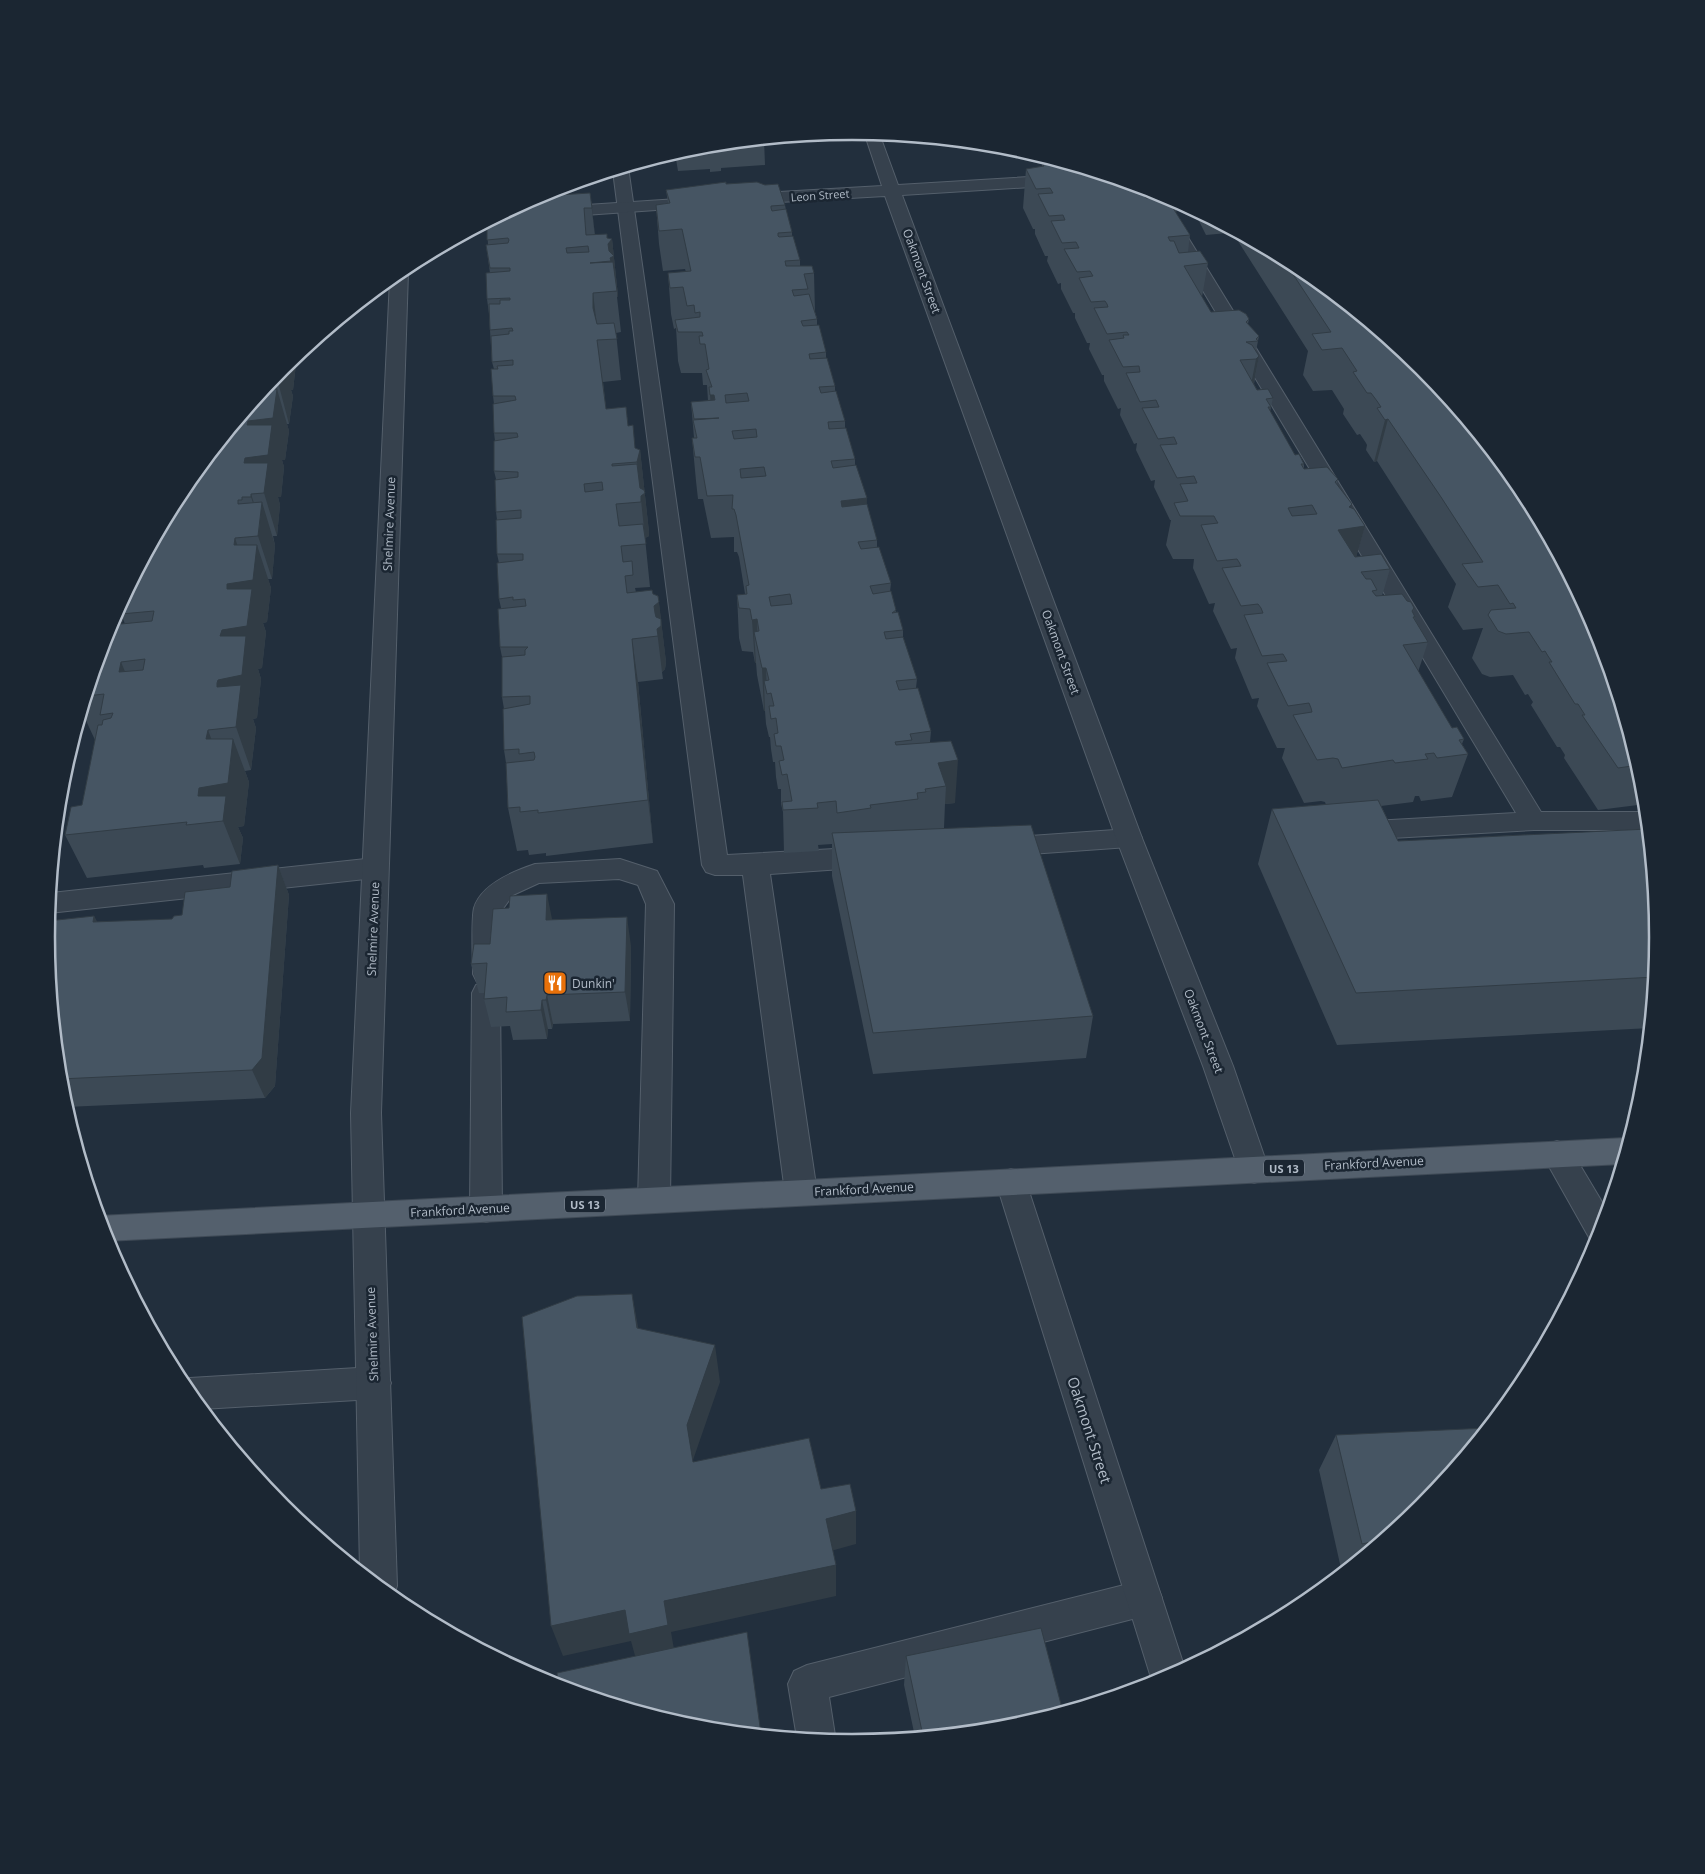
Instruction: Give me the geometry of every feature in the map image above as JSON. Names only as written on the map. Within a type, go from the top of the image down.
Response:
[{"type":"main road","name":"Frankford Avenue","points":[[110,1228],[1621,1151]]},
{"type":"street","name":"Oakmont Street","points":[[874,140],[1129,838],[1212,1051],[1254,1170]]},
{"type":"street","points":[[622,174],[715,865],[755,865],[892,855]]},
{"type":"street","name":"Leon Street","points":[[732,200],[1081,179]]},
{"type":"street","points":[[1156,199],[1534,821]]},
{"type":"street","points":[[538,213],[713,202]]},
{"type":"street","name":"Shelmire Avenue","points":[[379,1578],[366,1113],[398,282]]},
{"type":"street","points":[[1350,831],[1534,821],[1641,821]]},
{"type":"street","points":[[981,848],[1129,838]]},
{"type":"street","points":[[755,865],[801,1192]]},
{"type":"street","points":[[56,902],[375,868]]},
{"type":"street","points":[[486,1209],[488,908],[504,888],[535,874],[620,869],[648,878],[660,904],[654,1200]]},
{"type":"street","points":[[1557,1154],[1597,1222]]},
{"type":"street","name":"Oakmont Street","points":[[1011,1182],[1167,1670]]},
{"type":"street","points":[[199,1393],[374,1383]]},
{"type":"street","points":[[816,1733],[808,1684],[1144,1598]]},
{"type":"building","points":[[1042,163],[1109,182],[1175,208],[1173,208],[1190,235],[1168,237],[1170,241],[1174,241],[1179,253],[1200,251],[1208,263],[1184,266],[1211,312],[1239,310],[1246,314],[1249,319],[1246,322],[1259,336],[1256,339],[1258,341],[1246,342],[1252,345],[1259,356],[1256,359],[1240,360],[1257,390],[1268,389],[1273,398],[1266,399],[1271,407],[1268,407],[1295,455],[1299,454],[1304,464],[1301,464],[1304,469],[1327,467],[1338,479],[1335,482],[1352,504],[1349,507],[1354,509],[1365,526],[1338,530],[1355,557],[1381,554],[1390,569],[1361,572],[1366,579],[1371,579],[1377,590],[1372,591],[1376,596],[1402,594],[1407,601],[1411,602],[1414,608],[1412,611],[1415,617],[1413,617],[1428,642],[1403,645],[1452,728],[1457,727],[1464,739],[1459,740],[1468,754],[1437,758],[1434,753],[1425,754],[1428,759],[1395,763],[1393,760],[1342,768],[1338,759],[1317,760],[1293,715],[1312,712],[1309,703],[1288,706],[1267,663],[1287,661],[1283,654],[1262,656],[1244,615],[1263,613],[1261,608],[1258,604],[1241,606],[1222,568],[1241,566],[1237,559],[1217,561],[1201,525],[1218,523],[1214,516],[1180,516],[1174,503],[1188,501],[1180,484],[1197,483],[1194,476],[1177,478],[1160,445],[1177,444],[1174,437],[1158,439],[1142,408],[1159,407],[1156,400],[1140,402],[1126,373],[1140,372],[1139,366],[1123,367],[1109,340],[1124,338],[1123,335],[1129,335],[1127,332],[1107,334],[1094,308],[1108,307],[1107,304],[1105,301],[1091,302],[1079,278],[1093,276],[1090,271],[1077,272],[1064,249],[1079,248],[1076,242],[1062,243],[1051,221],[1065,220],[1063,215],[1049,216],[1038,194],[1053,193],[1050,188],[1036,189],[1026,169],[1044,166]],"holes":[[[1312,505],[1317,514],[1292,516],[1288,508]]]},
{"type":"building","points":[[726,182],[726,184],[757,182],[765,185],[778,184],[785,205],[771,206],[771,208],[772,211],[786,209],[792,232],[778,233],[778,236],[793,236],[800,260],[785,261],[786,266],[812,266],[814,273],[804,274],[808,289],[792,290],[794,296],[809,294],[817,319],[801,321],[803,326],[819,325],[826,352],[809,354],[810,359],[827,358],[835,386],[819,387],[821,393],[836,391],[845,421],[828,422],[829,429],[846,428],[855,459],[831,461],[833,468],[856,465],[867,498],[841,501],[842,507],[867,504],[877,540],[858,542],[861,549],[879,547],[891,583],[870,586],[873,594],[891,591],[896,610],[892,613],[898,612],[903,630],[884,632],[886,639],[903,637],[917,679],[896,681],[899,690],[918,688],[931,731],[910,734],[912,740],[895,742],[896,745],[951,741],[958,760],[938,763],[946,786],[925,789],[926,792],[917,793],[918,799],[870,805],[871,808],[837,813],[836,801],[817,803],[818,808],[783,810],[782,802],[792,801],[787,774],[782,775],[779,761],[784,760],[781,746],[776,746],[774,734],[778,733],[776,718],[771,719],[769,706],[774,706],[771,693],[767,694],[764,681],[769,680],[766,668],[762,668],[754,632],[759,631],[757,619],[752,620],[750,609],[739,608],[737,595],[747,594],[746,586],[749,585],[736,515],[734,509],[732,509],[733,495],[707,496],[700,457],[695,457],[692,438],[697,438],[693,420],[719,418],[694,419],[691,402],[715,400],[714,395],[710,395],[709,387],[712,387],[706,370],[709,369],[705,344],[700,344],[699,336],[703,336],[702,332],[678,332],[675,320],[700,317],[700,312],[695,313],[694,305],[687,306],[683,287],[670,288],[668,273],[691,271],[682,229],[659,231],[656,205],[670,203],[666,190]],"holes":[[[747,393],[749,401],[726,403],[725,395]],[[756,429],[757,437],[734,439],[732,431]],[[764,467],[766,476],[741,478],[740,469]],[[790,594],[792,604],[771,606],[769,597]]]},
{"type":"building","points":[[590,193],[592,208],[584,208],[586,235],[607,234],[607,238],[612,239],[608,244],[609,251],[614,256],[610,258],[611,261],[590,263],[613,262],[617,291],[593,293],[593,308],[597,324],[614,323],[617,339],[597,340],[606,409],[626,407],[628,426],[633,425],[635,448],[640,450],[637,462],[612,464],[612,466],[637,464],[640,488],[645,493],[641,496],[641,502],[616,504],[619,526],[643,524],[646,544],[621,546],[623,562],[632,561],[633,575],[625,576],[627,593],[652,590],[653,594],[658,596],[659,602],[654,606],[656,617],[661,619],[661,626],[657,629],[658,636],[632,639],[648,800],[538,813],[538,810],[520,812],[520,807],[508,808],[506,763],[534,760],[535,757],[534,752],[519,754],[519,749],[504,750],[503,709],[530,704],[530,696],[502,697],[502,657],[525,655],[525,650],[528,647],[500,647],[498,609],[526,606],[525,599],[513,600],[513,597],[499,599],[497,563],[523,560],[523,554],[497,554],[496,520],[521,518],[521,510],[496,512],[495,480],[518,477],[518,472],[494,471],[494,441],[518,437],[517,433],[494,433],[493,404],[516,400],[515,396],[493,396],[491,369],[498,369],[497,366],[513,365],[513,360],[492,362],[491,336],[509,334],[509,331],[513,331],[512,328],[490,330],[489,304],[500,304],[500,300],[510,300],[510,298],[487,299],[486,273],[510,271],[510,268],[490,268],[486,245],[508,243],[508,238],[487,240],[487,229],[547,200],[561,195]],"holes":[[[588,246],[589,252],[567,253],[566,248]],[[602,482],[603,490],[585,492],[584,484]]]},
{"type":"building","points":[[1291,271],[1338,304],[1378,337],[1416,373],[1452,411],[1516,494],[1568,584],[1589,632],[1608,681],[1631,766],[1618,768],[1582,715],[1585,715],[1578,704],[1575,704],[1549,662],[1552,662],[1545,651],[1542,652],[1529,632],[1506,634],[1498,631],[1488,615],[1491,610],[1516,608],[1513,603],[1510,604],[1498,585],[1478,587],[1462,564],[1483,562],[1388,419],[1385,420],[1377,408],[1381,407],[1377,401],[1371,393],[1367,393],[1353,372],[1357,371],[1342,348],[1322,350],[1312,334],[1331,332]]},
{"type":"building","points":[[274,389],[277,389],[273,418],[248,421],[247,425],[272,425],[268,455],[245,458],[244,463],[268,463],[264,493],[251,494],[251,497],[242,497],[242,500],[238,500],[238,504],[262,502],[258,536],[235,538],[234,545],[257,545],[253,580],[227,584],[227,589],[252,589],[247,626],[222,630],[220,636],[246,636],[242,675],[218,680],[217,683],[217,687],[241,685],[236,727],[208,730],[206,739],[233,739],[228,783],[199,788],[198,796],[226,796],[223,821],[186,825],[187,822],[65,835],[71,807],[82,805],[98,725],[102,725],[103,720],[111,718],[113,713],[100,715],[104,694],[93,695],[116,632],[121,620],[123,620],[121,624],[152,621],[154,611],[124,614],[137,584],[189,494],[253,411]],"holes":[[[145,659],[143,670],[119,672],[121,662]]]},
{"type":"building","points":[[1378,800],[1398,841],[1642,829],[1648,885],[1650,937],[1648,977],[1356,993],[1272,809]]},
{"type":"building","points":[[1031,825],[1093,1016],[873,1033],[832,833]]},
{"type":"building","points":[[278,865],[262,1058],[252,1070],[68,1079],[57,989],[56,920],[94,916],[93,922],[172,919],[174,916],[182,915],[185,892],[230,887],[232,871]]},
{"type":"building","name":"Dunkin'","points":[[547,894],[546,920],[627,917],[625,992],[547,995],[546,1000],[542,1000],[541,1010],[506,1012],[507,997],[484,999],[487,963],[471,964],[474,944],[490,944],[493,909],[509,908],[510,896]]},
{"type":"building","points":[[632,1294],[637,1328],[715,1345],[687,1425],[693,1462],[809,1438],[821,1489],[850,1484],[856,1511],[826,1519],[836,1565],[664,1601],[668,1625],[629,1634],[625,1610],[551,1626],[522,1317],[577,1296]]},
{"type":"building","points":[[1480,1428],[1452,1463],[1416,1501],[1371,1543],[1362,1544],[1336,1435]]},
{"type":"building","points":[[1041,1628],[1061,1706],[1008,1719],[957,1728],[922,1731],[906,1656]]},
{"type":"building","points":[[747,1632],[760,1729],[697,1719],[646,1707],[557,1678],[557,1673]]},
{"type":"place","name":"Dunkin'","points":[[555,983]]}]
